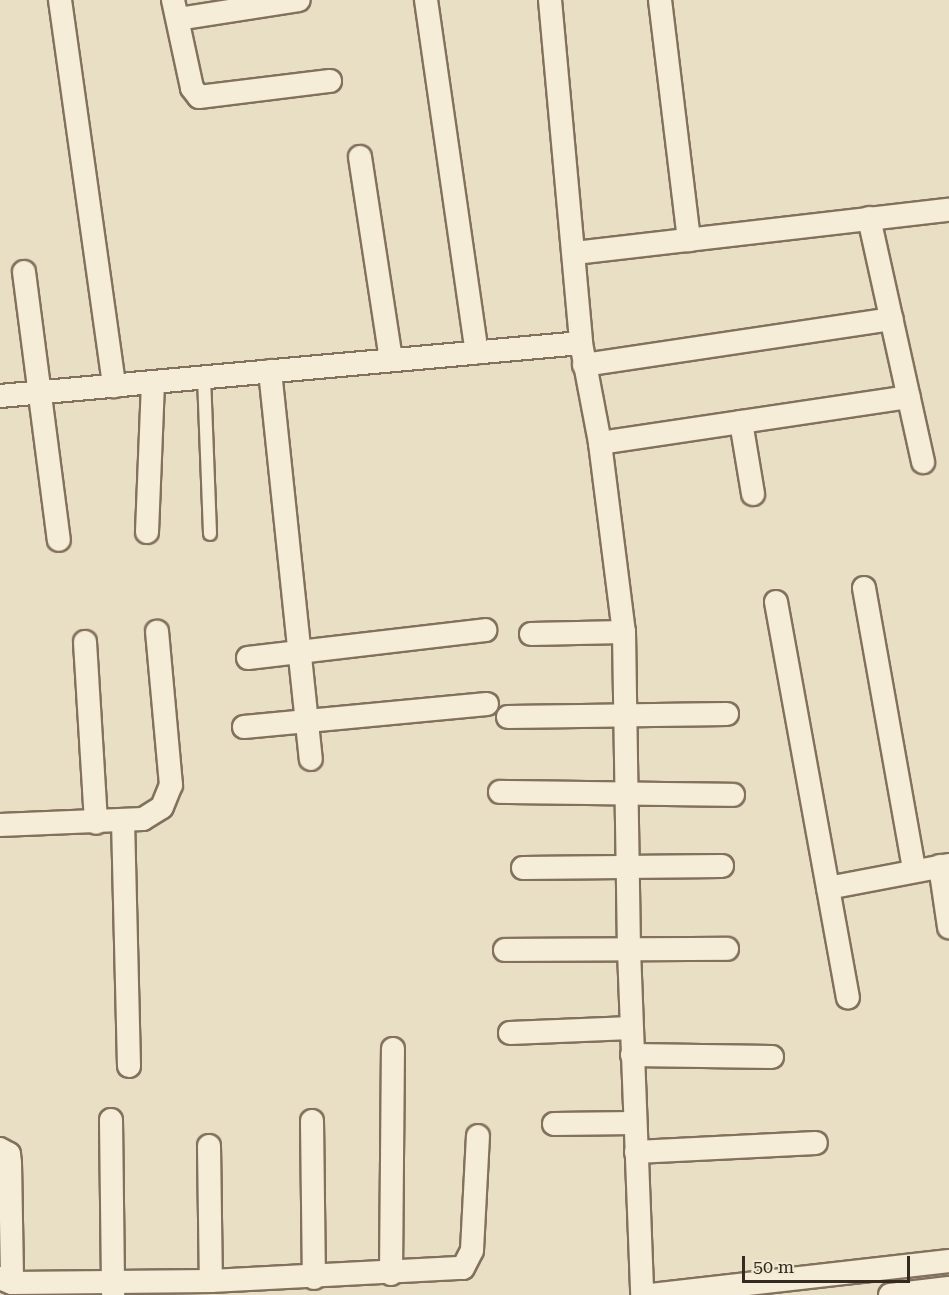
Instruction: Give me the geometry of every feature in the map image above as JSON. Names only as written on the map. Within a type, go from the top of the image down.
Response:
[{"type":"street","points":[[60,0],[114,386]]},
{"type":"street","points":[[300,0],[176,10],[192,88],[199,97],[330,81]]},
{"type":"street","points":[[426,0],[477,352]]},
{"type":"street","points":[[550,0],[583,354],[600,443],[624,632],[630,865],[631,1028],[642,1295]]},
{"type":"street","points":[[660,0],[688,240]]},
{"type":"street","points":[[360,157],[391,360]]},
{"type":"street","points":[[575,253],[949,210]]},
{"type":"street","points":[[869,218],[923,462]]},
{"type":"street","points":[[24,272],[59,540]]},
{"type":"street","points":[[0,396],[477,352],[583,354],[892,319]]},
{"type":"street","points":[[270,371],[311,759]]},
{"type":"street","points":[[147,532],[153,382]]},
{"type":"street","points":[[600,443],[909,397]]},
{"type":"street","points":[[741,422],[753,494]]},
{"type":"street","points":[[864,588],[914,870]]},
{"type":"street","points":[[776,602],[848,997]]},
{"type":"street","points":[[248,657],[485,630]]},
{"type":"street","points":[[0,825],[96,823],[155,815],[170,797],[157,632]]},
{"type":"street","points":[[531,634],[624,632]]},
{"type":"street","points":[[85,642],[96,823]]},
{"type":"street","points":[[244,728],[487,704]]},
{"type":"street","points":[[508,717],[627,713],[727,714]]},
{"type":"street","points":[[500,792],[733,795]]},
{"type":"street","points":[[123,820],[129,1066]]},
{"type":"street","points":[[523,868],[630,865],[722,866]]},
{"type":"street","points":[[828,888],[944,866],[949,927]]},
{"type":"street","points":[[505,950],[727,949]]},
{"type":"street","points":[[510,1033],[631,1028]]},
{"type":"street","points":[[391,1274],[393,1049]]},
{"type":"street","points":[[632,1055],[772,1057]]},
{"type":"street","points":[[111,1120],[112,1289]]},
{"type":"street","points":[[312,1121],[314,1278]]},
{"type":"street","points":[[554,1124],[635,1123]]},
{"type":"street","points":[[0,1149],[9,1154],[10,1163],[6,1281],[112,1289],[212,1281],[314,1278],[459,1269],[469,1262],[478,1136]]},
{"type":"street","points":[[636,1152],[816,1143]]},
{"type":"street","points":[[209,1146],[212,1281]]},
{"type":"street","points":[[651,1295],[949,1261]]},
{"type":"street","points":[[890,1295],[949,1288]]},
{"type":"lane","points":[[204,377],[210,534]]}]
